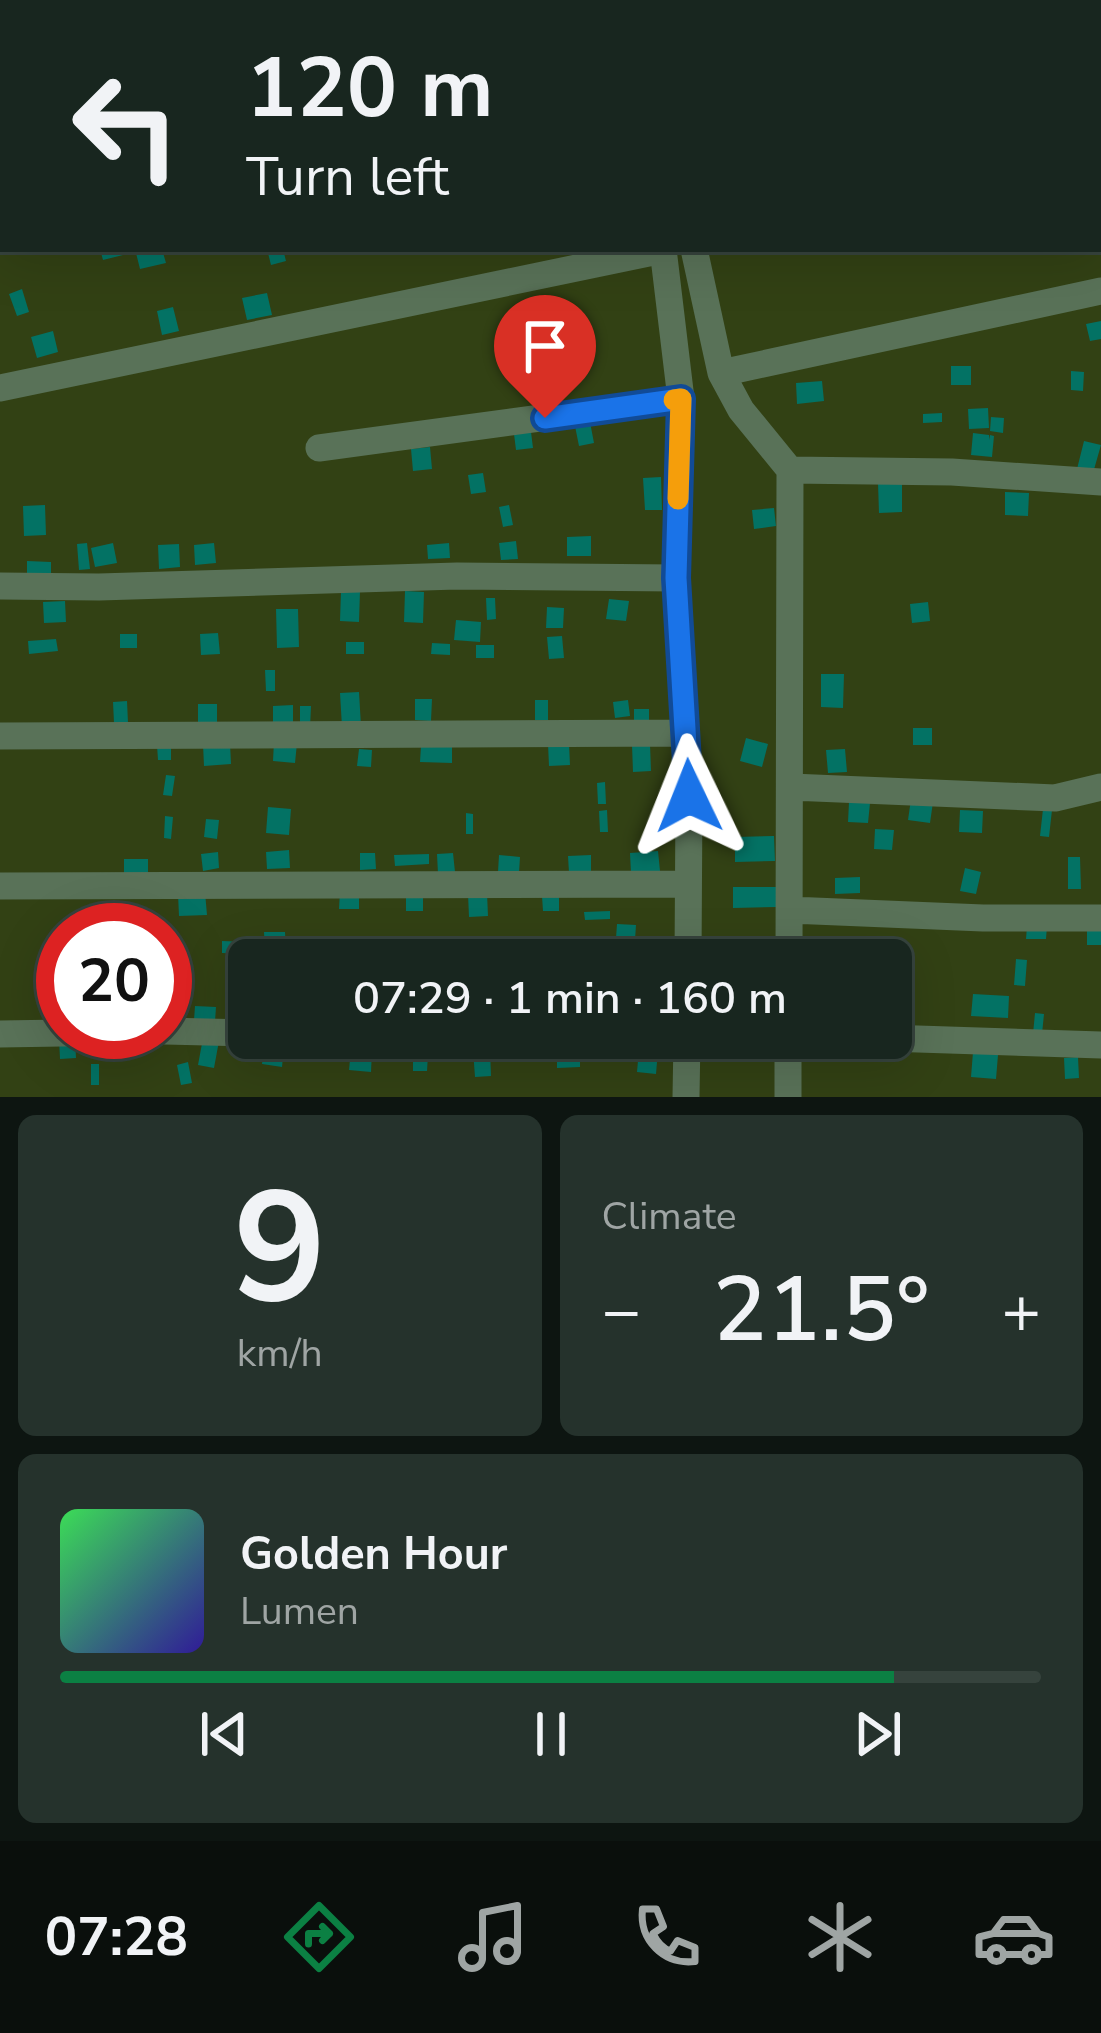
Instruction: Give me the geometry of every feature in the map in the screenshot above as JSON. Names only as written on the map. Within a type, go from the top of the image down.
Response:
[{"type":"street","points":[[0,388],[649,252]]},
{"type":"street","points":[[663,252],[681,399],[676,578],[686,733],[688,939]]},
{"type":"street","points":[[695,252],[721,373],[741,410],[790,470],[789,939]]},
{"type":"street","points":[[721,373],[1101,291]]},
{"type":"street","points":[[319,448],[681,399]]},
{"type":"street","points":[[790,470],[952,472],[1101,482]]},
{"type":"street","points":[[0,586],[457,576],[676,578]]},
{"type":"street","points":[[0,736],[686,733]]},
{"type":"street","points":[[791,787],[1055,798],[1101,787]]},
{"type":"street","points":[[0,886],[688,884]]},
{"type":"street","points":[[790,910],[1101,918]]},
{"type":"street","points":[[192,1032],[228,1032]]},
{"type":"street","points":[[0,1034],[36,1033]]},
{"type":"street","points":[[912,1039],[1101,1045]]},
{"type":"street","points":[[686,1097],[687,1059]]},
{"type":"street","points":[[788,1059],[788,1097]]},
{"type":"green space","points":[[0,252],[1101,252],[1101,1097],[0,1097]]},
{"type":"building","points":[[101,252],[123,255],[103,260]]},
{"type":"building","points":[[163,252],[166,263],[140,269],[136,253]]},
{"type":"building","points":[[268,252],[284,252],[286,261],[271,265]]},
{"type":"building","points":[[22,289],[29,312],[17,316],[9,294]]},
{"type":"building","points":[[267,293],[272,315],[247,320],[242,298]]},
{"type":"building","points":[[173,307],[179,331],[162,335],[157,311]]},
{"type":"building","points":[[1101,321],[1101,339],[1090,341],[1086,324]]},
{"type":"building","points":[[53,331],[58,352],[37,358],[31,337]]},
{"type":"building","points":[[951,366],[971,366],[971,385],[951,385]]},
{"type":"building","points":[[1071,371],[1084,372],[1083,391],[1071,390]]},
{"type":"building","points":[[822,381],[824,401],[797,404],[796,383]]},
{"type":"building","points":[[988,408],[989,428],[969,429],[968,409]]},
{"type":"building","points":[[942,413],[942,422],[923,423],[923,414]]},
{"type":"building","points":[[991,417],[1004,418],[1003,433],[990,431]]},
{"type":"building","points":[[590,422],[594,443],[579,446],[575,426]]},
{"type":"building","points":[[531,432],[533,448],[516,450],[514,434]]},
{"type":"building","points":[[973,433],[989,435],[989,440],[994,436],[992,457],[971,455]]},
{"type":"building","points":[[1084,441],[1101,445],[1093,473],[1077,469]]},
{"type":"building","points":[[430,447],[432,469],[413,471],[411,449]]},
{"type":"building","points":[[483,473],[486,492],[471,494],[468,475]]},
{"type":"building","points":[[661,477],[662,510],[645,510],[643,478]]},
{"type":"building","points":[[902,482],[902,512],[879,513],[878,483]]},
{"type":"building","points":[[1005,492],[1029,493],[1028,516],[1005,515]]},
{"type":"building","points":[[45,505],[46,535],[24,536],[23,506]]},
{"type":"building","points":[[509,505],[513,525],[503,527],[499,507]]},
{"type":"building","points":[[774,508],[776,526],[754,529],[752,510]]},
{"type":"building","points":[[591,536],[591,556],[567,556],[567,537]]},
{"type":"building","points":[[516,541],[518,559],[501,560],[499,543]]},
{"type":"building","points":[[87,543],[90,569],[79,570],[77,544]]},
{"type":"building","points":[[113,543],[117,563],[95,567],[91,548]]},
{"type":"building","points":[[214,543],[216,563],[195,565],[194,545]]},
{"type":"building","points":[[449,543],[450,558],[428,559],[427,545]]},
{"type":"building","points":[[179,544],[180,567],[159,569],[158,545]]},
{"type":"building","points":[[27,561],[51,562],[51,578],[27,577]]},
{"type":"building","points":[[341,591],[360,591],[359,622],[340,621]]},
{"type":"building","points":[[405,591],[424,592],[423,623],[404,622]]},
{"type":"building","points":[[486,598],[495,598],[496,619],[487,620]]},
{"type":"building","points":[[609,599],[629,601],[626,621],[606,619]]},
{"type":"building","points":[[65,601],[66,622],[44,623],[43,602]]},
{"type":"building","points":[[928,602],[930,621],[912,623],[910,604]]},
{"type":"building","points":[[547,607],[564,608],[563,628],[546,628]]},
{"type":"building","points":[[276,609],[298,609],[299,647],[277,648]]},
{"type":"building","points":[[456,620],[481,622],[480,642],[454,640]]},
{"type":"building","points":[[218,633],[220,654],[201,655],[200,634]]},
{"type":"building","points":[[120,634],[137,634],[137,648],[120,648]]},
{"type":"building","points":[[562,636],[564,658],[549,659],[547,637]]},
{"type":"building","points":[[56,639],[58,651],[29,654],[28,641]]},
{"type":"building","points":[[346,642],[364,642],[364,654],[346,654]]},
{"type":"building","points":[[432,643],[450,644],[450,655],[431,654]]},
{"type":"building","points":[[476,645],[494,645],[494,658],[476,658]]},
{"type":"building","points":[[265,670],[275,670],[275,691],[266,691]]},
{"type":"building","points":[[821,674],[844,674],[843,708],[821,707]]},
{"type":"building","points":[[359,692],[361,726],[342,727],[340,693]]},
{"type":"building","points":[[415,699],[432,699],[431,721],[415,720]]},
{"type":"building","points":[[535,700],[548,700],[548,720],[535,720]]},
{"type":"building","points":[[628,700],[630,716],[615,718],[613,702]]},
{"type":"building","points":[[127,701],[128,723],[114,723],[113,702]]},
{"type":"building","points":[[198,704],[217,704],[217,724],[198,724]]},
{"type":"building","points":[[293,705],[293,723],[273,724],[273,706]]},
{"type":"building","points":[[300,706],[311,706],[310,728],[300,728]]},
{"type":"building","points":[[634,709],[649,709],[649,722],[634,723]]},
{"type":"building","points":[[913,728],[932,728],[932,745],[913,745]]},
{"type":"building","points":[[746,738],[768,744],[762,767],[740,761]]},
{"type":"building","points":[[274,741],[297,743],[295,763],[273,761]]},
{"type":"building","points":[[230,743],[231,764],[204,766],[203,744]]},
{"type":"building","points":[[569,743],[570,765],[549,766],[548,744]]},
{"type":"building","points":[[650,744],[651,771],[633,772],[632,745]]},
{"type":"building","points":[[157,745],[171,745],[171,760],[158,760]]},
{"type":"building","points":[[421,746],[452,747],[452,763],[420,762]]},
{"type":"building","points":[[359,749],[372,750],[371,767],[357,766]]},
{"type":"building","points":[[845,749],[847,772],[828,773],[826,750]]},
{"type":"building","points":[[166,775],[175,776],[172,796],[163,795]]},
{"type":"building","points":[[605,782],[606,804],[598,804],[597,783]]},
{"type":"building","points":[[911,799],[933,802],[930,823],[908,820]]},
{"type":"building","points":[[849,802],[870,803],[868,823],[848,822]]},
{"type":"building","points":[[670,805],[672,826],[663,826],[660,806]]},
{"type":"building","points":[[268,807],[291,809],[289,835],[266,833]]},
{"type":"building","points":[[1043,809],[1052,810],[1049,837],[1040,836]]},
{"type":"building","points":[[607,810],[608,832],[600,832],[599,811]]},
{"type":"building","points":[[960,810],[983,811],[982,833],[959,832]]},
{"type":"building","points":[[466,813],[473,814],[473,834],[466,834]]},
{"type":"building","points":[[165,816],[173,817],[171,839],[164,838]]},
{"type":"building","points":[[206,819],[219,820],[217,839],[204,837]]},
{"type":"building","points":[[875,829],[894,830],[892,850],[874,849]]},
{"type":"building","points":[[774,836],[775,861],[735,862],[735,837]]},
{"type":"building","points":[[289,850],[290,868],[267,869],[266,852]]},
{"type":"building","points":[[658,851],[660,871],[631,873],[630,853]]},
{"type":"building","points":[[218,852],[219,868],[203,871],[201,854]]},
{"type":"building","points":[[360,853],[375,853],[376,869],[360,870]]},
{"type":"building","points":[[453,853],[455,872],[438,874],[437,854]]},
{"type":"building","points":[[429,854],[429,864],[395,866],[394,855]]},
{"type":"building","points":[[499,855],[520,857],[519,873],[498,872]]},
{"type":"building","points":[[591,855],[591,873],[569,873],[568,856]]},
{"type":"building","points":[[1068,857],[1080,857],[1081,889],[1068,889]]},
{"type":"building","points":[[124,859],[148,859],[148,876],[124,876]]},
{"type":"building","points":[[965,868],[981,872],[976,894],[960,891]]},
{"type":"building","points":[[860,877],[860,893],[835,894],[835,878]]},
{"type":"building","points":[[733,887],[777,887],[777,907],[733,908]]},
{"type":"building","points":[[340,891],[359,891],[359,909],[339,909]]},
{"type":"building","points":[[205,892],[207,915],[192,916],[192,903],[178,903],[178,894]]},
{"type":"building","points":[[406,893],[423,893],[423,911],[406,911]]},
{"type":"building","points":[[487,893],[488,916],[469,917],[468,894]]},
{"type":"building","points":[[559,895],[559,911],[543,911],[542,896]]},
{"type":"building","points":[[610,911],[610,919],[585,920],[584,912]]},
{"type":"building","points":[[617,924],[636,925],[635,939],[616,938]]},
{"type":"building","points":[[1027,926],[1047,926],[1046,939],[1026,939]]},
{"type":"building","points":[[1087,931],[1101,931],[1101,945],[1087,945]]},
{"type":"building","points":[[264,932],[285,932],[285,939],[264,939]]},
{"type":"building","points":[[1016,959],[1027,960],[1025,986],[1014,985]]},
{"type":"building","points":[[973,994],[1009,996],[1008,1018],[971,1016]]},
{"type":"building","points":[[195,1006],[216,1007],[215,1022],[194,1020]]},
{"type":"building","points":[[1035,1013],[1044,1014],[1042,1034],[1033,1034]]},
{"type":"building","points":[[203,1038],[219,1041],[214,1068],[198,1065]]},
{"type":"building","points":[[973,1052],[998,1055],[996,1079],[971,1077]]},
{"type":"building","points":[[1078,1057],[1079,1078],[1065,1079],[1064,1058]]},
{"type":"building","points":[[262,1059],[283,1059],[282,1067],[262,1064]]},
{"type":"building","points":[[350,1059],[372,1059],[371,1072],[349,1070]]},
{"type":"building","points":[[413,1059],[428,1059],[427,1071],[413,1071]]},
{"type":"building","points":[[474,1059],[490,1059],[491,1076],[475,1077]]},
{"type":"building","points":[[557,1059],[580,1059],[580,1067],[557,1068]]},
{"type":"building","points":[[638,1059],[657,1059],[656,1074],[637,1072]]},
{"type":"building","points":[[188,1062],[192,1083],[181,1085],[177,1065]]},
{"type":"building","points":[[91,1064],[99,1064],[99,1085],[91,1085]]},
{"type":"slow traffic","points":[[674,400],[681,399],[678,499]]},
{"type":"route","points":[[545,418],[681,399],[676,578],[689,796]]}]
